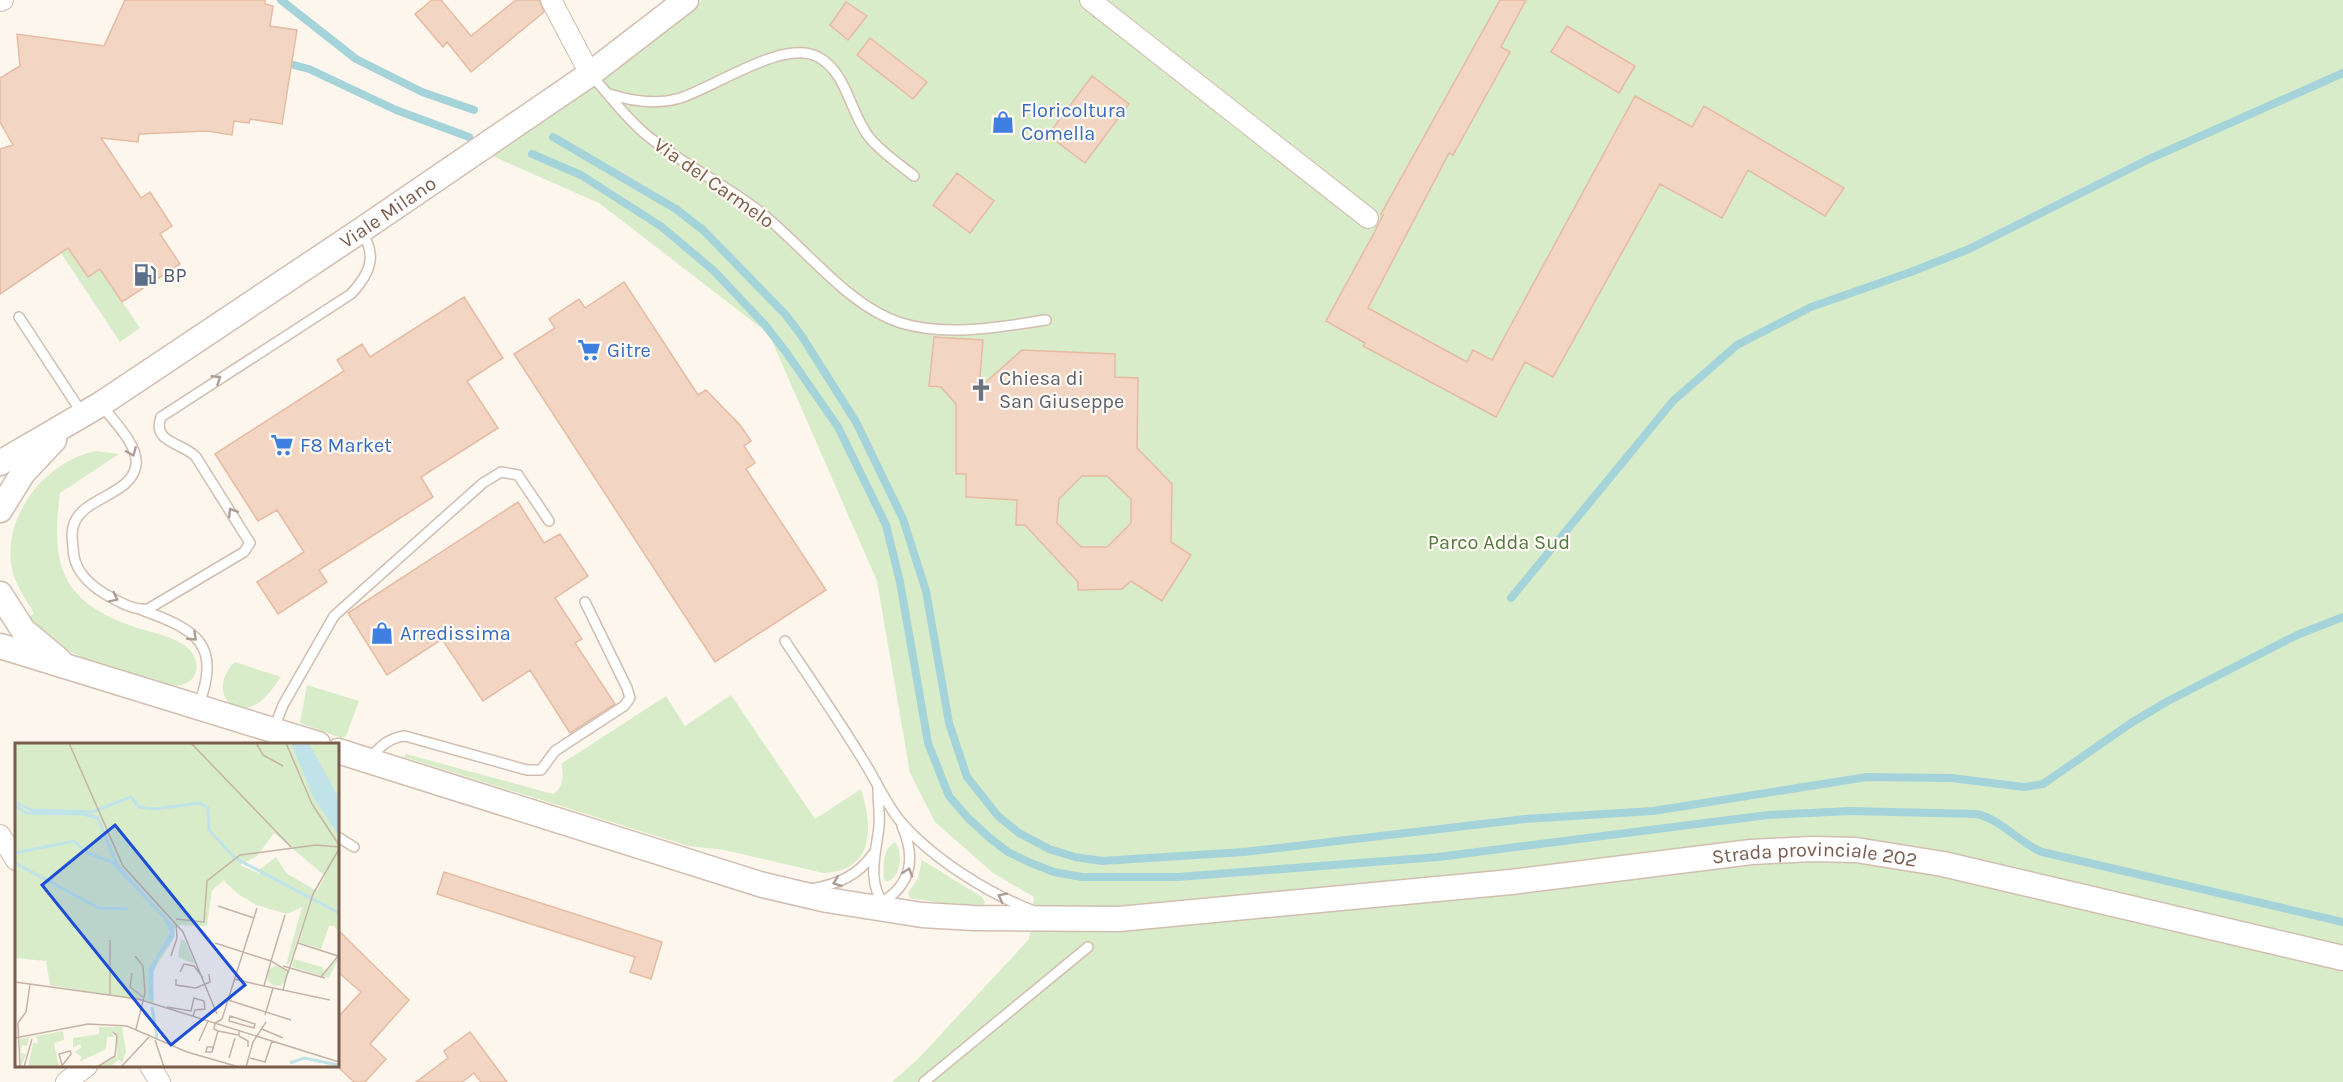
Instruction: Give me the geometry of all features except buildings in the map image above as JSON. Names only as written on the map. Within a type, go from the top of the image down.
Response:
[{"type":"street","points":[[551,0],[590,74]]},
{"type":"street","name":"Viale Milano","points":[[0,463],[92,409],[360,231],[590,74],[687,0]]},
{"type":"street","points":[[1090,0],[1368,218]]},
{"type":"street","name":"Viale Milano","points":[[0,510],[12,489],[36,458],[92,409]]},
{"type":"street","points":[[0,594],[13,617],[33,641],[82,673]]},
{"type":"street","points":[[0,646],[198,708],[274,738],[311,743]]},
{"type":"street","name":"Strada provinciale 202","points":[[339,751],[701,868],[789,892],[881,907],[974,918],[1119,919],[1511,882],[1751,852],[1811,849],[1856,850],[1943,864],[2343,958]]},
{"type":"street","points":[[0,835],[15,858]]},
{"type":"street","points":[[66,1082],[85,1067]]},
{"type":"street","points":[[151,1067],[160,1082]]},
{"type":"lane","points":[[609,94],[638,102],[676,99],[764,62],[793,53],[806,53],[828,64],[837,74],[870,138],[914,176]]},
{"type":"lane","name":"Via del Carmelo","points":[[590,74],[624,114],[649,137],[759,211],[843,286],[877,312],[918,327],[982,329],[1046,320]]},
{"type":"lane","points":[[142,610],[153,607],[234,558],[250,543],[196,457],[188,448],[162,436],[159,430],[161,417],[351,294],[366,276],[372,259],[369,243],[360,231]]},
{"type":"lane","points":[[19,317],[92,409],[131,446],[136,456],[136,465],[126,482],[78,516],[72,534],[73,556],[78,569],[99,590],[184,628],[205,652],[209,662],[208,675],[198,708]]},
{"type":"lane","points":[[274,738],[295,681],[334,616],[483,483],[501,472],[518,476],[549,521]]},
{"type":"lane","points":[[369,760],[383,744],[393,738],[405,736],[527,770],[541,770],[555,751],[624,706],[630,698],[585,602]]},
{"type":"lane","points":[[784,641],[861,756],[900,821],[910,850],[910,869],[902,887],[881,907],[874,882],[874,852],[879,823],[877,785]]},
{"type":"lane","points":[[900,821],[932,850],[987,889],[1056,919]]},
{"type":"lane","points":[[339,838],[354,847]]},
{"type":"lane","points":[[789,892],[846,879],[858,871],[874,852]]},
{"type":"lane","points":[[924,1082],[1088,948]]},
{"type":"green space","name":"Parco Adda Sud","points":[[702,0],[2343,0],[2343,1082],[892,1082],[918,1059],[1029,939],[1034,897],[993,873],[935,822],[910,773],[877,581],[769,334],[599,203],[490,155],[638,54]]},
{"type":"green space","points":[[68,248],[100,269],[140,328],[120,342],[61,253]]},
{"type":"green space","points":[[96,451],[119,454],[60,493],[57,539],[65,576],[75,591],[89,604],[108,616],[172,639],[190,650],[196,663],[196,670],[190,681],[184,684],[175,686],[85,659],[51,642],[28,619],[34,613],[17,583],[11,563],[11,544],[15,525],[22,508],[46,477],[78,457]]},
{"type":"green space","points":[[235,662],[281,677],[259,703],[246,708],[237,707],[230,704],[223,690],[227,672]]},
{"type":"green space","points":[[307,685],[359,701],[346,736],[341,738],[300,723]]},
{"type":"green space","points":[[731,695],[815,819],[861,789],[868,832],[861,856],[853,864],[840,870],[823,873],[724,850],[688,846],[404,757],[406,754],[553,794],[562,781],[561,764],[666,696],[685,726]]},
{"type":"green space","points":[[895,842],[900,852],[900,864],[895,875],[887,882],[884,879],[884,858],[888,849]]},
{"type":"green space","points":[[922,860],[982,897],[985,902],[983,905],[949,904],[910,898],[908,893],[918,878]]},
{"type":"waterway","points":[[281,0],[356,59],[422,92],[474,110]]},
{"type":"waterway","points":[[290,64],[309,69],[396,110],[469,137]]},
{"type":"waterway","points":[[1511,598],[1673,401],[1737,345],[1811,307],[1969,249],[2149,159],[2343,73]]},
{"type":"waterway","points":[[553,137],[676,209],[703,230],[785,314],[801,335],[856,422],[903,519],[926,591],[949,723],[967,777],[998,816],[1019,833],[1049,849],[1075,857],[1102,861],[1244,852],[1525,819],[1653,811],[1867,777],[1951,778],[2024,787],[2043,784],[2131,723],[2168,701],[2297,635],[2343,617]]},
{"type":"waterway","points":[[532,154],[581,175],[662,227],[714,271],[765,325],[786,352],[838,427],[886,525],[900,582],[928,743],[949,796],[991,839],[1008,852],[1031,863],[1054,872],[1082,877],[1177,877],[1438,857],[1768,815],[1850,811],[1977,814],[1994,821],[2042,852],[2343,922]]},
{"type":"place","name":"Floricoltura Comella","points":[[1003,122]]},
{"type":"place","name":"BP","points":[[145,275]]},
{"type":"place","name":"Gitre","points":[[589,350]]},
{"type":"place","name":"Chiesa di San Giuseppe","points":[[981,390]]},
{"type":"place","name":"F8 Market","points":[[282,445]]},
{"type":"place","name":"Arredissima","points":[[382,633]]}]
